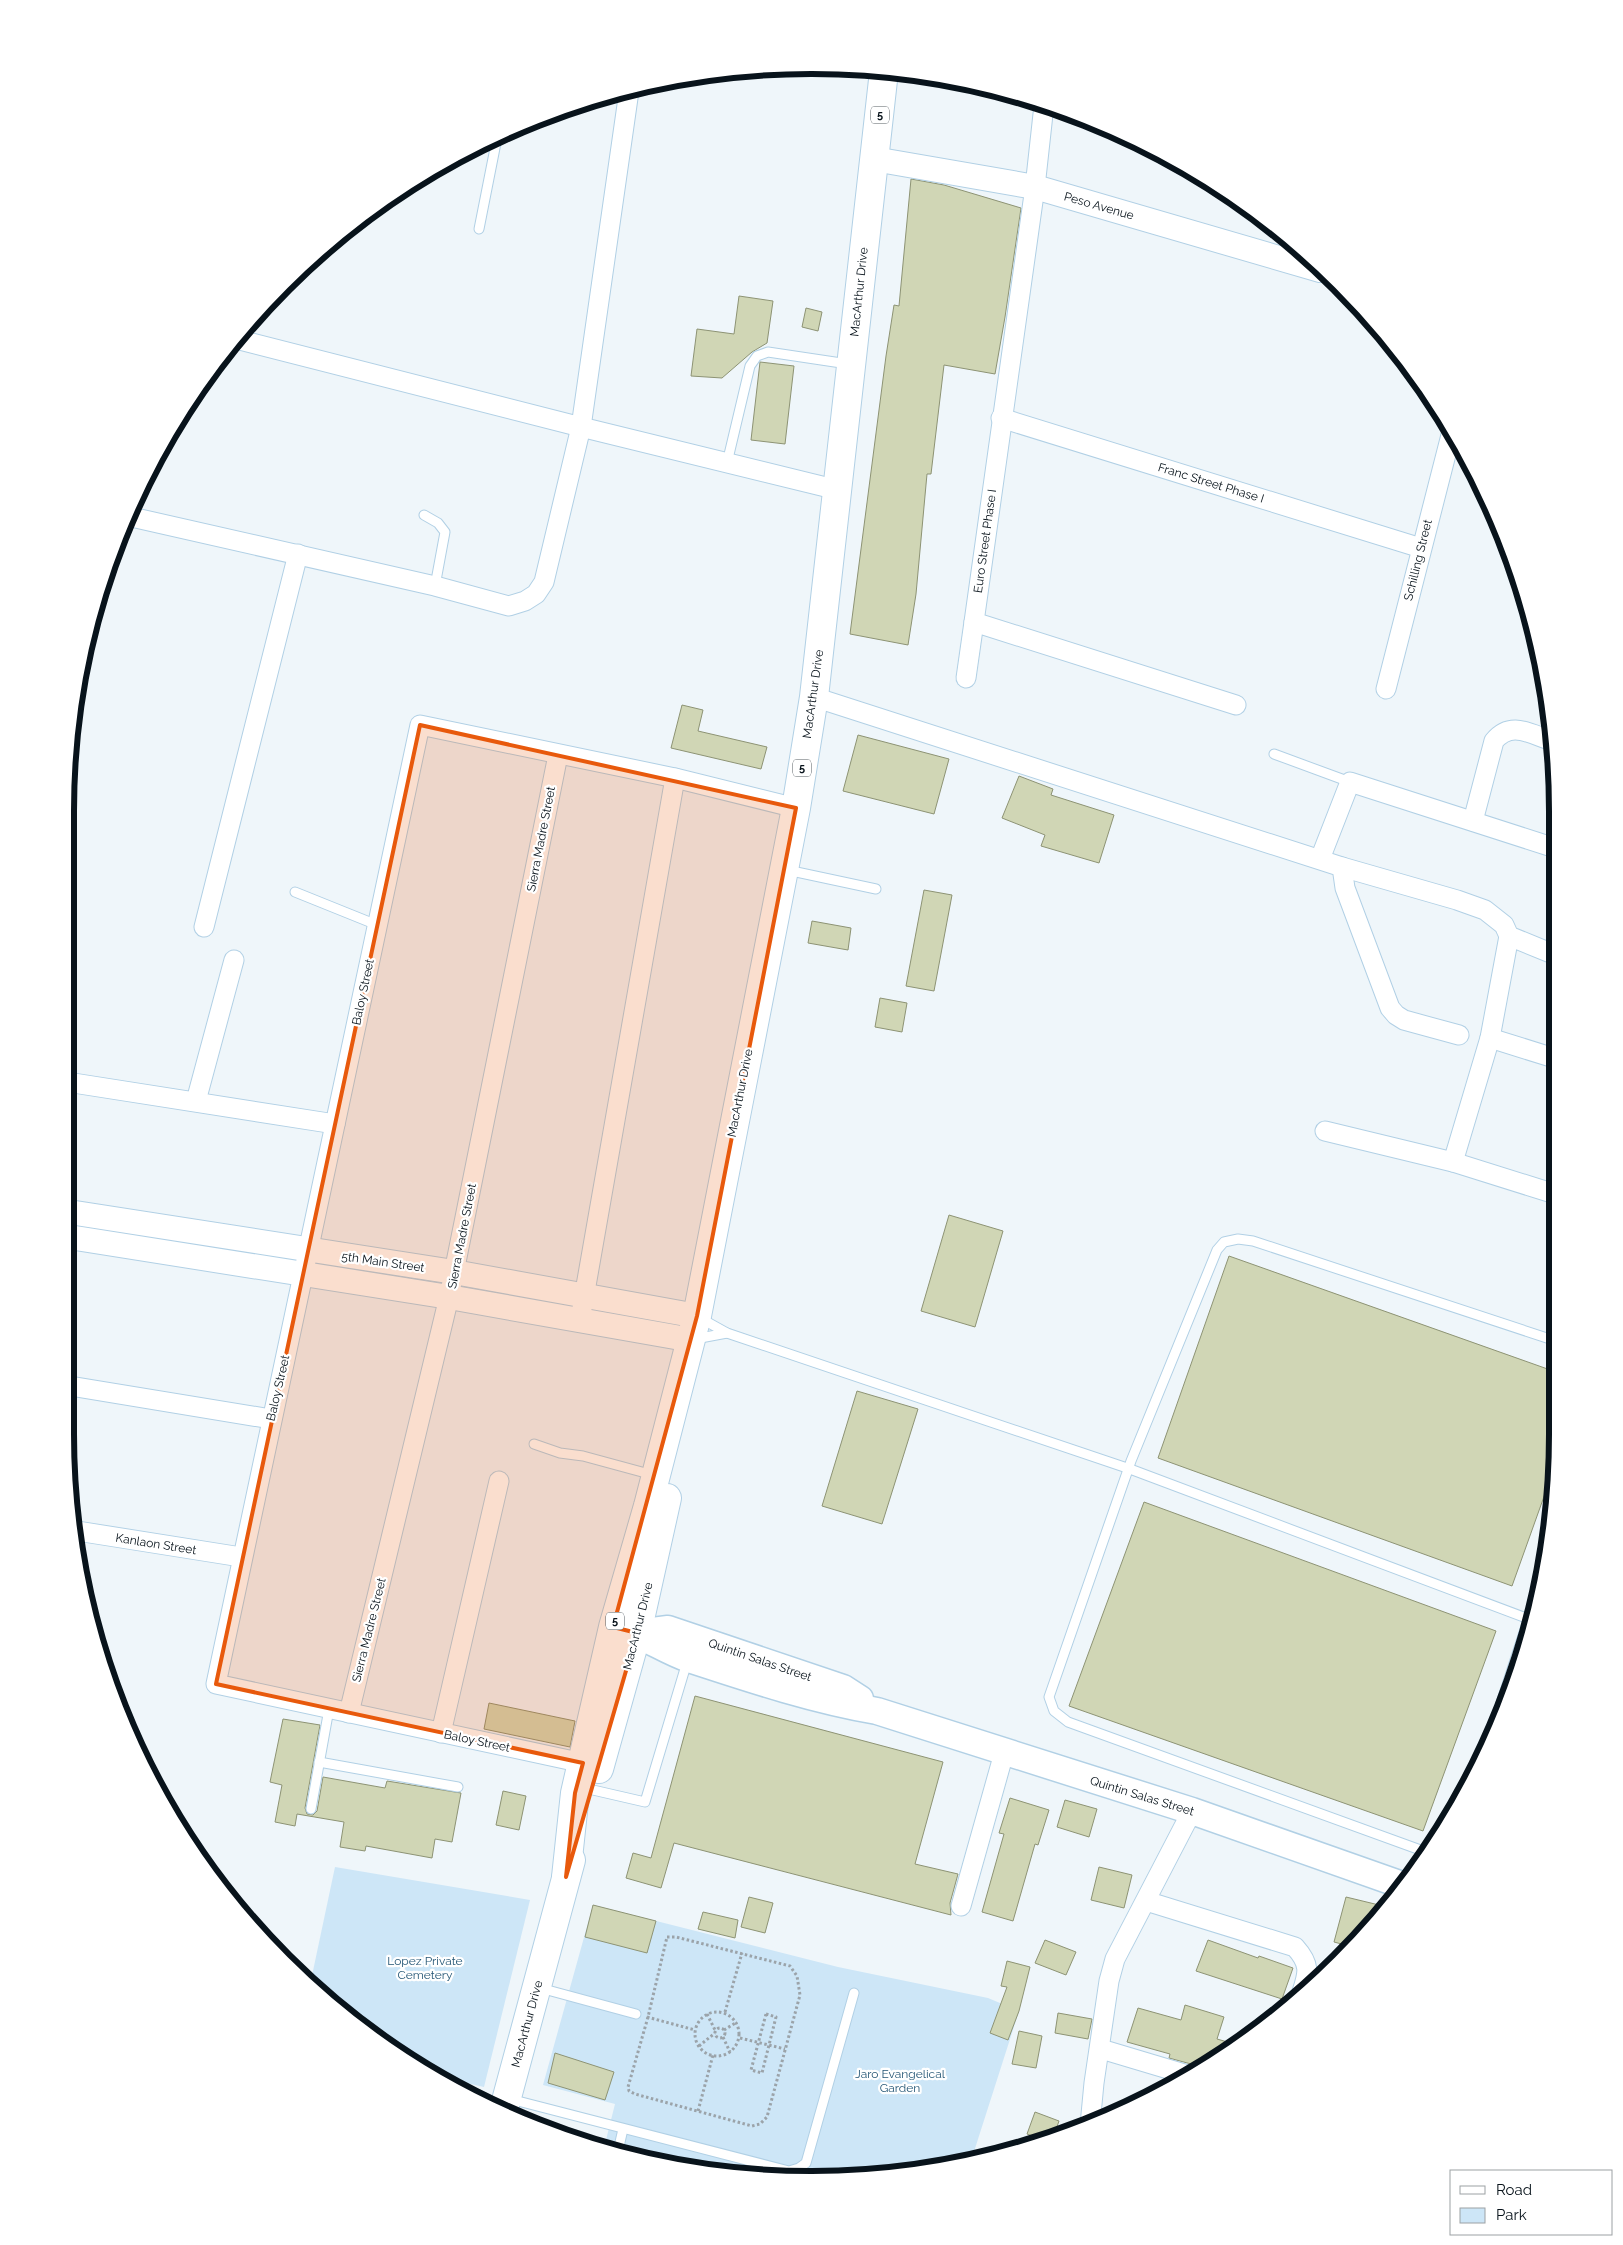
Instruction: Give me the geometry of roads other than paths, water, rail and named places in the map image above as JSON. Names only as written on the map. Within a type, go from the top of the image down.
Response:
[{"type":"main road","name":"MacArthur Drive","points":[[505,2104],[566,1877],[593,1790],[656,1476],[695,1328],[782,869],[796,808],[814,697],[883,77]]},
{"type":"main road","name":"MacArthur Drive","points":[[566,1877],[575,1794],[583,1763],[666,1508],[684,1370]]},
{"type":"main road","name":"Quintin Salas Street","points":[[625,1630],[668,1629],[843,1688],[877,1710]]},
{"type":"main road","name":"Quintin Salas Street","points":[[625,1630],[688,1658],[832,1703],[877,1710],[1004,1753],[1192,1811],[1397,1883]]},
{"type":"street","points":[[135,518],[434,586],[509,606],[524,601],[536,594],[544,582],[581,428],[628,97]]},
{"type":"street","name":"Euro Street Phase I","points":[[966,678],[1001,418],[1035,187],[1043,111]]},
{"type":"street","name":"Peso Avenue","points":[[874,159],[1035,187],[1308,267]]},
{"type":"street","points":[[244,340],[581,428],[838,490]]},
{"type":"street","name":"Franc Street Phase I","points":[[1001,418],[1421,548]]},
{"type":"street","name":"Schilling Street","points":[[1386,689],[1449,442]]},
{"type":"street","points":[[204,927],[298,554]]},
{"type":"street","points":[[974,622],[1236,705]]},
{"type":"street","points":[[814,697],[1342,867],[1457,900],[1485,910],[1504,925],[1509,936],[1490,1038],[1452,1162]]},
{"type":"street","name":"Baloy Street","points":[[558,755],[420,725],[304,1275],[241,1557],[216,1684],[583,1763]]},
{"type":"street","points":[[1473,821],[1494,741],[1500,733],[1509,729],[1520,730],[1545,739]]},
{"type":"street","points":[[558,755],[675,778],[796,808]]},
{"type":"street","name":"Sierra Madre Street","points":[[349,1713],[450,1297],[558,755]]},
{"type":"street","points":[[580,1320],[675,778]]},
{"type":"street","points":[[1320,859],[1350,782],[1549,846]]},
{"type":"street","points":[[1342,867],[1345,888],[1390,1008],[1404,1020],[1459,1034]]},
{"type":"street","points":[[1509,936],[1549,952]]},
{"type":"street","points":[[196,1101],[234,960]]},
{"type":"street","points":[[1490,1038],[1549,1056]]},
{"type":"street","points":[[74,1083],[335,1124]]},
{"type":"street","points":[[1325,1131],[1452,1162],[1549,1192]]},
{"type":"street","name":"5th Main Street","points":[[74,1213],[309,1251],[454,1272],[585,1296],[695,1328]]},
{"type":"street","name":"5th Main Street","points":[[74,1238],[450,1297],[580,1320],[695,1328]]},
{"type":"street","points":[[74,1387],[271,1419]]},
{"type":"street","points":[[441,1733],[499,1481]]},
{"type":"street","name":"Kanlaon Street","points":[[80,1531],[241,1557]]},
{"type":"street","points":[[961,1906],[1004,1753]]},
{"type":"street","points":[[1091,2116],[1106,1998],[1115,1959],[1128,1930],[1146,1901],[1192,1811]]},
{"type":"street","points":[[1146,1901],[1295,1946],[1304,1956],[1309,1969],[1305,1981]]},
{"type":"street","points":[[1101,2048],[1179,2072]]},
{"type":"lane","points":[[479,229],[496,145]]},
{"type":"lane","points":[[727,463],[750,366],[757,356],[768,352],[852,365]]},
{"type":"lane","points":[[424,516],[438,523],[445,532],[434,586]]},
{"type":"lane","points":[[1274,754],[1350,782]]},
{"type":"lane","points":[[782,869],[876,889]]},
{"type":"lane","points":[[295,892],[378,924]]},
{"type":"lane","points":[[1420,1850],[1068,1722],[1054,1711],[1049,1697],[1130,1469],[1217,1250],[1224,1242],[1238,1239],[1253,1241],[1549,1339]]},
{"type":"lane","points":[[695,1328],[727,1333],[1130,1469],[1525,1618]]},
{"type":"lane","points":[[695,1328],[727,1333]]},
{"type":"lane","points":[[534,1444],[560,1453],[583,1456],[656,1476]]},
{"type":"lane","points":[[593,1790],[645,1802],[688,1658]]},
{"type":"lane","points":[[311,1809],[329,1709]]},
{"type":"lane","points":[[319,1762],[458,1788]]},
{"type":"lane","points":[[536,1987],[636,2014]]},
{"type":"lane","points":[[791,2171],[800,2168],[806,2163],[854,1994]]},
{"type":"lane","points":[[509,2106],[624,2129],[787,2170]]},
{"type":"lane","points":[[619,2146],[624,2129]]},
{"type":"park label","name":"Lopez Private Cemetery","points":[[425,1968]]},
{"type":"park label","name":"Jaro Evangelical Garden","points":[[900,2081]]}]
